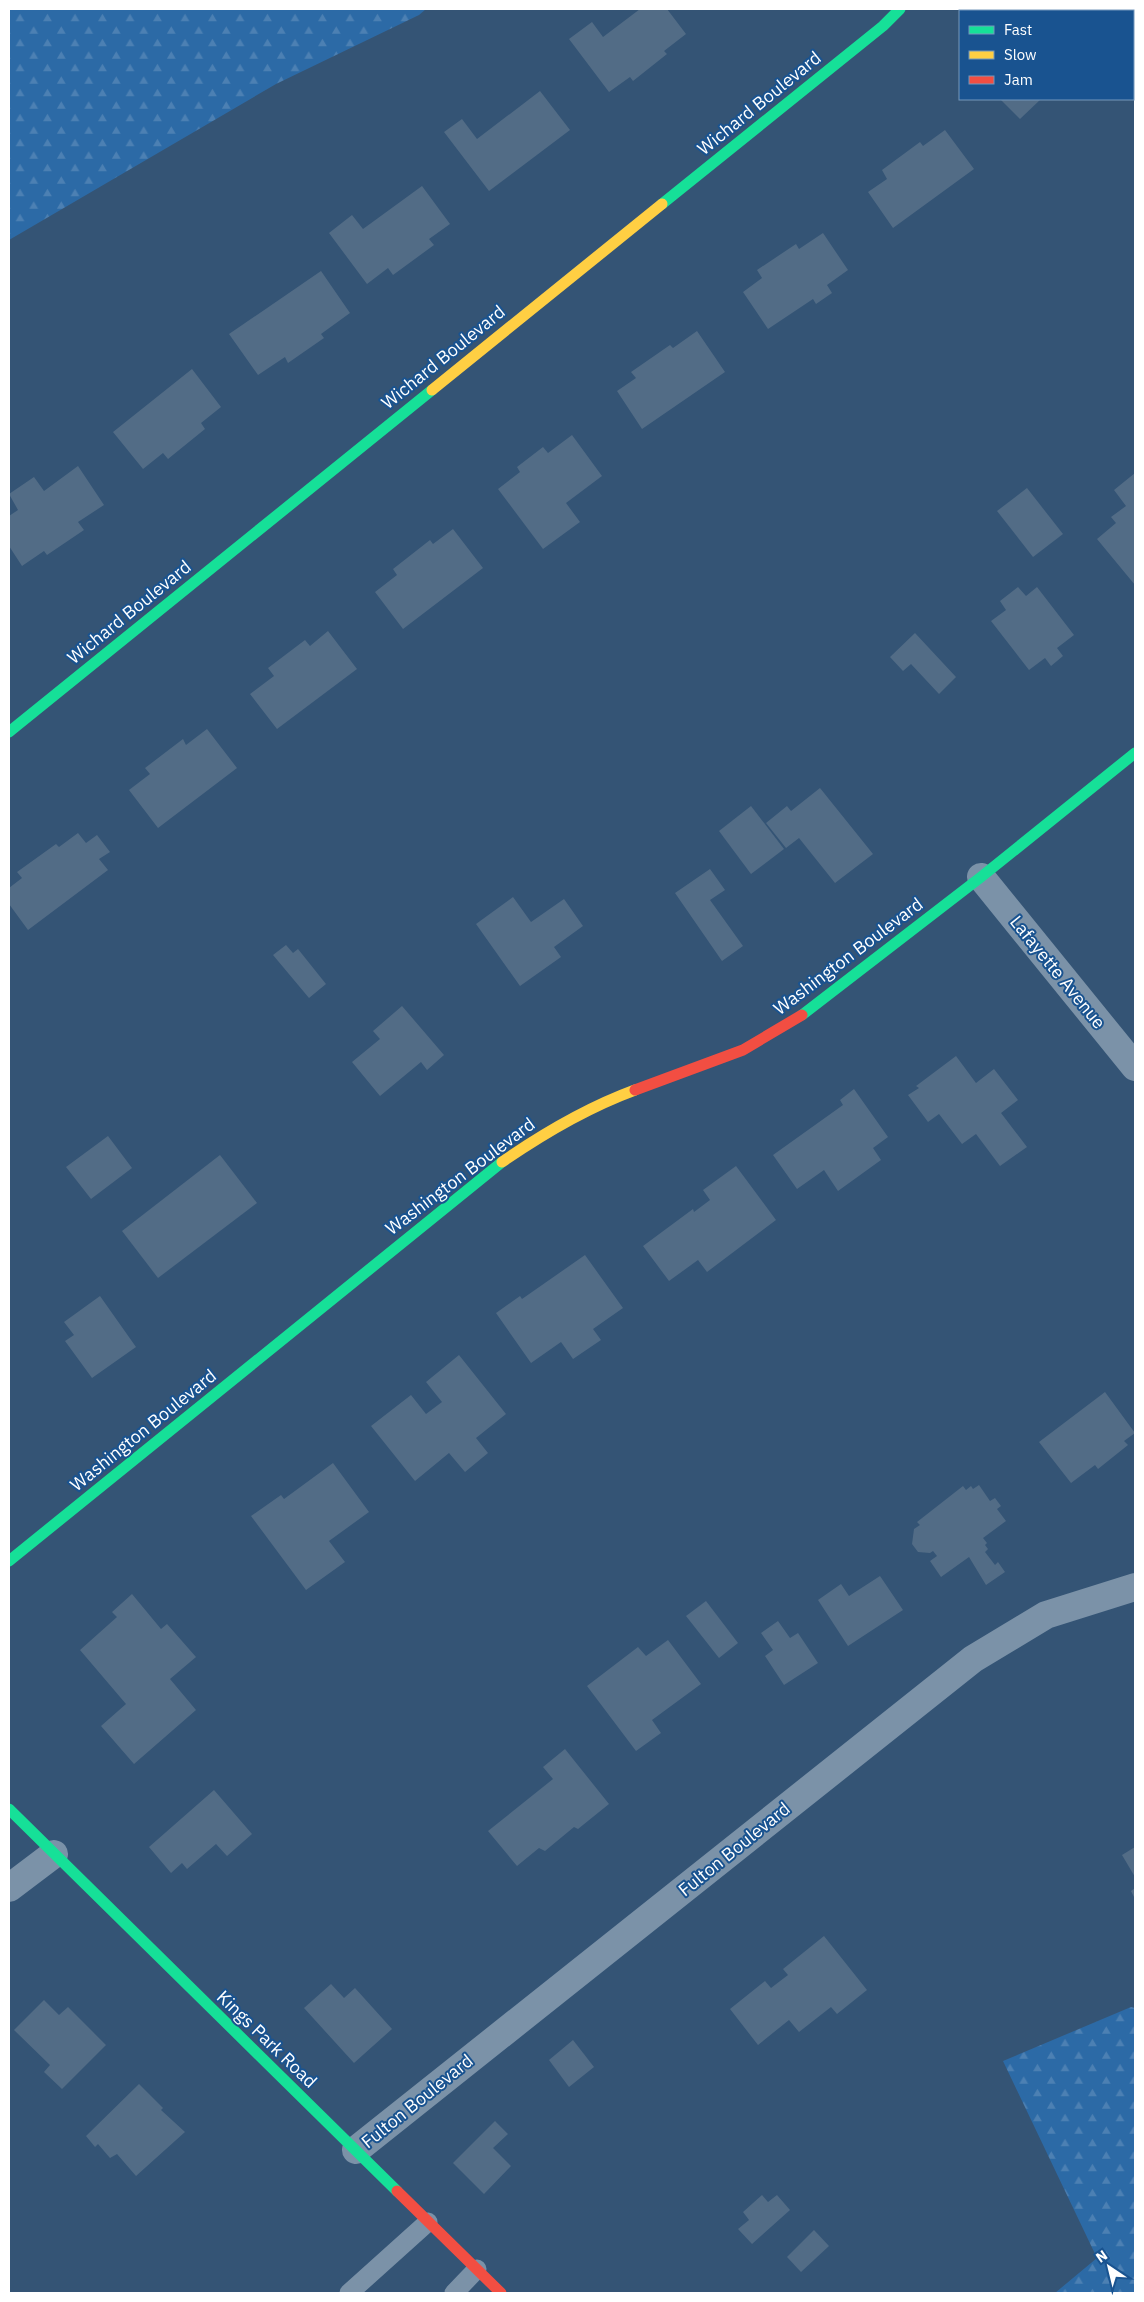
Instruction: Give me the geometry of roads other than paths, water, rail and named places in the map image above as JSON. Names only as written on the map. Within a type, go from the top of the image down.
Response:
[{"type":"street","name":"Wichard Boulevard","points":[[9,732],[883,26],[900,9]]},
{"type":"street","name":"Washington Boulevard","points":[[9,1561],[485,1174],[547,1131],[607,1100],[743,1050],[810,1010],[1135,752]]},
{"type":"street","name":"Lafayette Avenue","points":[[981,876],[1135,1067]]},
{"type":"street","name":"Fulton Boulevard","points":[[356,2150],[973,1658],[1046,1615],[1135,1587]]},
{"type":"street","name":"Kings Park Road","points":[[9,1809],[501,2293]]},
{"type":"street","points":[[9,1888],[54,1854]]},
{"type":"lane","points":[[349,2293],[428,2222]]},
{"type":"lane","points":[[454,2293],[477,2269]]}]
